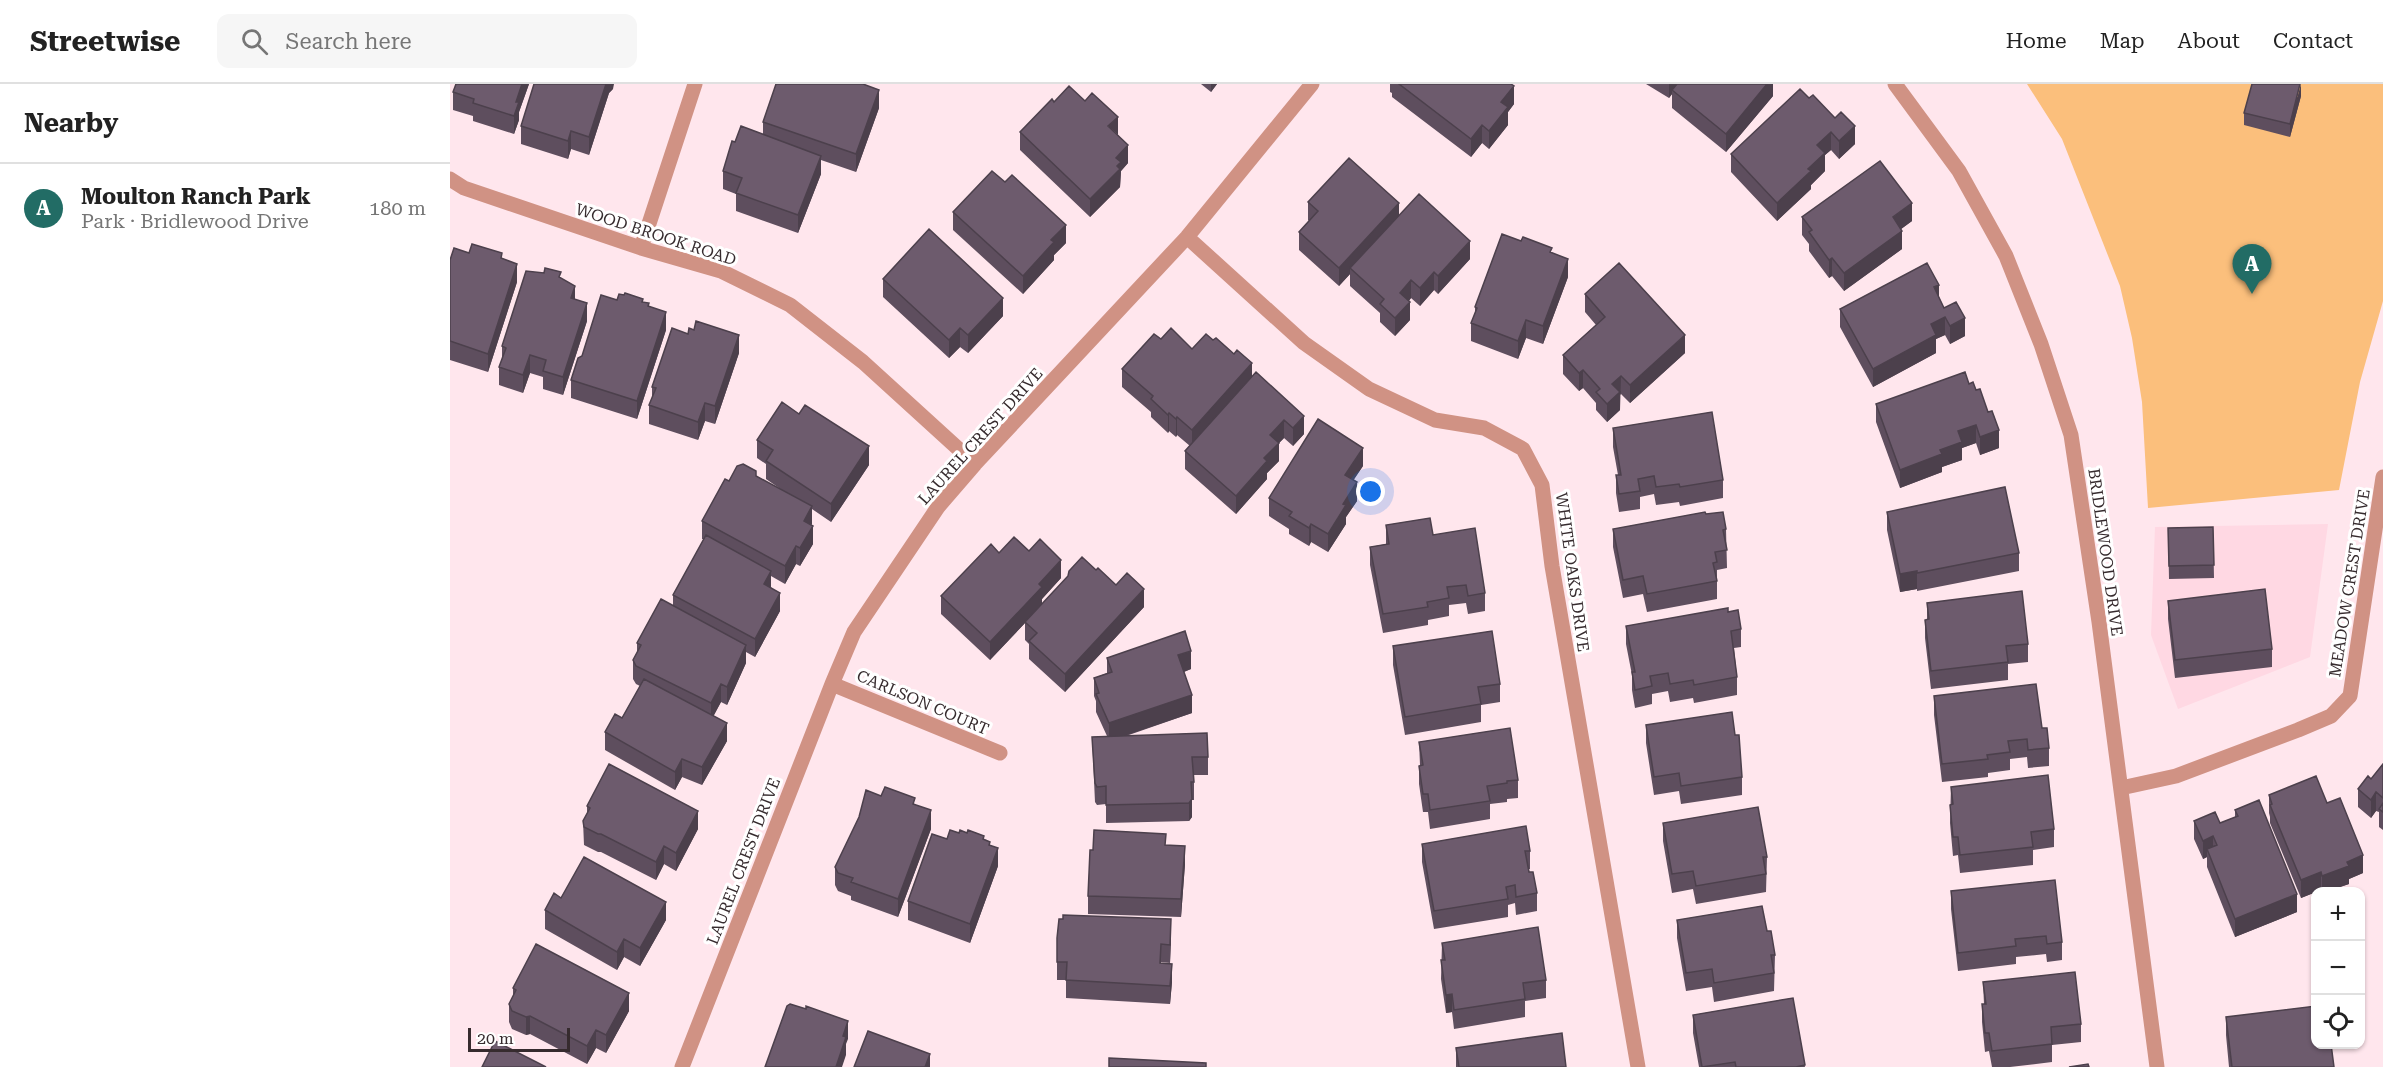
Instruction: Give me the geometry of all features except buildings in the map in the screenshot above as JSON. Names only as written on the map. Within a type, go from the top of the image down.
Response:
[{"type":"street","points":[[641,248],[694,84]]},
{"type":"street","name":"LAUREL CREST DRIVE","points":[[682,1067],[854,632],[938,507],[975,464],[1187,237],[1312,84]]},
{"type":"street","name":"BRIDLEWOOD DRIVE","points":[[1895,84],[1959,171],[2006,256],[2041,344],[2067,424],[2086,537],[2157,1067]]},
{"type":"street","name":"WOOD BROOK ROAD","points":[[450,179],[464,188],[641,248],[721,271],[790,305],[863,362],[975,464]]},
{"type":"street","name":"WHITE OAKS DRIVE","points":[[1187,237],[1304,343],[1369,389],[1435,420],[1484,428],[1523,449],[1542,485],[1552,566],[1638,1067]]},
{"type":"street","name":"MEADOW CREST DRIVE","points":[[2121,788],[2176,776],[2298,730],[2331,716],[2350,696],[2383,477]]},
{"type":"street","name":"CARLSON COURT","points":[[832,684],[1000,753]]},
{"type":"shaded area","points":[[2027,84],[2383,84],[2383,301],[2360,382],[2339,490],[2148,508],[2142,402],[2132,338],[2120,286],[2062,139]]},
{"type":"shaded area","points":[[2328,524],[2310,657],[2178,709],[2151,635],[2155,527]]},
{"type":"place","name":"Moulton Ranch Park","points":[[2252,294]]}]
